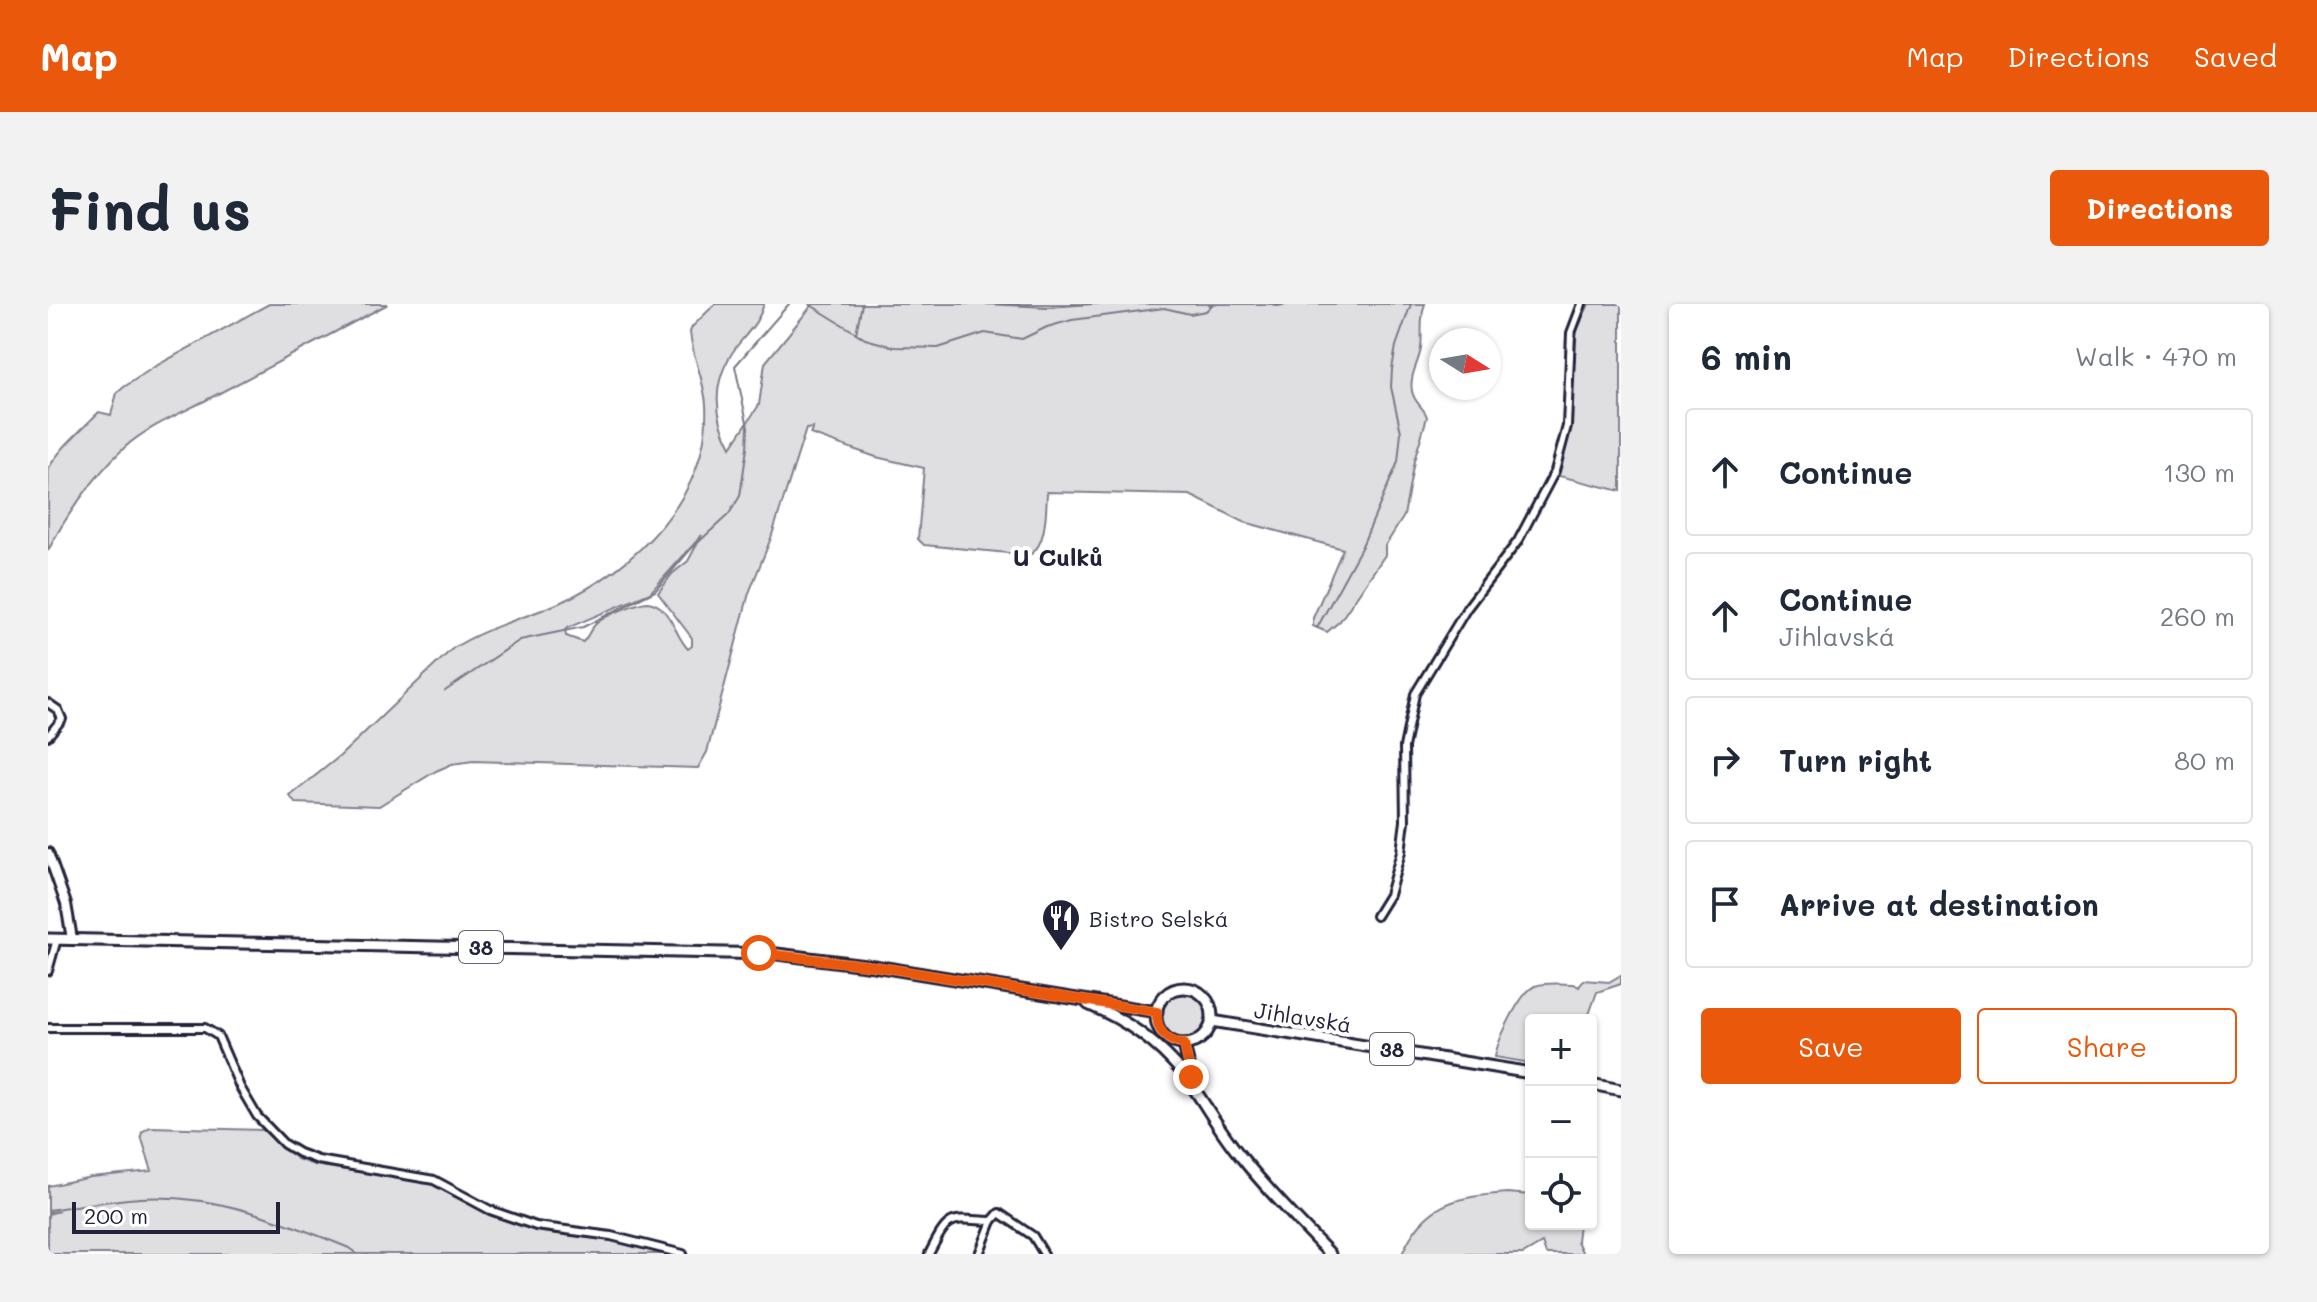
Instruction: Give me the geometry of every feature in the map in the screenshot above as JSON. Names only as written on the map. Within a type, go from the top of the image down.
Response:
[{"type":"main road","name":"38","points":[[52,939],[740,952],[802,956],[1157,1012]]},
{"type":"main road","points":[[1189,989],[1205,998],[1210,1006],[1212,1021],[1202,1038],[1184,1044],[1173,1042],[1165,1036],[1159,1028],[1157,1012],[1166,995],[1175,990],[1189,989]]},
{"type":"main road","points":[[1066,997],[1097,1007],[1134,1028],[1175,1064],[1212,1120],[1243,1159],[1330,1254]]},
{"type":"main road","name":"Jihlavská","points":[[1212,1021],[1525,1072]]},
{"type":"main road","points":[[1184,1044],[1197,1095]]},
{"type":"main road","points":[[1597,1085],[1621,1090]]},
{"type":"street","points":[[1376,916],[1389,895],[1401,852],[1405,821],[1404,747],[1415,694],[1467,608],[1518,541],[1555,471],[1567,426],[1571,333],[1582,304]]},
{"type":"street","points":[[48,703],[58,710],[62,719],[48,736]]},
{"type":"street","points":[[48,853],[66,904],[72,939]]},
{"type":"street","points":[[48,971],[52,939]]},
{"type":"street","points":[[48,1028],[205,1028],[218,1036],[240,1087],[257,1116],[284,1144],[299,1153],[318,1160],[434,1180],[490,1210],[536,1226],[611,1236],[683,1254]]},
{"type":"street","points":[[979,1254],[992,1221],[999,1213],[1038,1241],[1044,1254]]},
{"type":"street","points":[[929,1254],[949,1221],[967,1218],[992,1221]]},
{"type":"shaded area","points":[[269,304],[388,304],[134,440],[92,483],[48,551],[49,468],[65,446],[99,412],[111,415],[117,393],[124,387],[154,367]]},
{"type":"shaded area","points":[[715,304],[764,304],[756,322],[729,358],[719,383],[720,421],[731,447],[759,405],[765,363],[813,304],[1425,304],[1421,348],[1411,385],[1415,399],[1427,417],[1414,461],[1404,516],[1385,546],[1385,555],[1340,621],[1327,632],[1313,626],[1313,618],[1343,549],[1244,522],[1190,495],[1047,492],[1042,536],[1029,555],[924,545],[918,539],[924,468],[876,457],[810,434],[813,428],[806,429],[771,538],[749,593],[707,752],[698,768],[473,761],[452,764],[436,771],[379,806],[295,803],[290,796],[340,756],[452,649],[587,588],[615,570],[663,525],[682,498],[696,469],[704,437],[706,404],[691,341],[692,327]],"holes":[[[702,535],[688,561],[672,574],[658,593],[692,638],[692,646],[688,649],[664,611],[649,602],[627,608],[598,622],[583,642],[566,636],[567,628],[650,593]]]},
{"type":"shaded area","points":[[1589,304],[1621,304],[1621,491],[1559,476],[1557,472],[1568,432],[1577,330]]},
{"type":"shaded area","points":[[1621,975],[1621,984],[1597,992],[1589,1014],[1525,1014],[1525,1062],[1495,1057],[1516,1007],[1535,986],[1574,984],[1579,987],[1583,980],[1609,982]]},
{"type":"shaded area","points":[[1184,994],[1199,1001],[1206,1016],[1199,1031],[1184,1038],[1169,1031],[1162,1016],[1169,1001]]},
{"type":"shaded area","points":[[150,1127],[263,1130],[297,1159],[314,1165],[427,1182],[492,1216],[541,1232],[615,1241],[667,1254],[48,1254],[48,1214],[59,1211],[48,1212],[48,1186],[91,1177],[152,1171],[141,1136]]},
{"type":"shaded area","points":[[1525,1194],[1525,1230],[1578,1230],[1577,1241],[1583,1254],[1546,1254],[1542,1243],[1523,1254],[1402,1254],[1420,1224],[1431,1213],[1472,1197]]},
{"type":"waterway","points":[[445,691],[520,640],[583,627],[655,591],[690,550],[729,514],[740,496],[748,427],[735,366],[789,304]]},
{"type":"waterway","points":[[809,304],[856,333]]},
{"type":"waterway","points":[[862,304],[856,333],[865,339],[895,347],[938,348],[985,333],[1022,339],[1072,320],[1164,308],[1190,314],[1206,311],[1213,304]]},
{"type":"waterway","points":[[984,304],[1047,307],[1093,304]]},
{"type":"waterway","points":[[1272,304],[1288,304]]},
{"type":"waterway","points":[[1317,628],[1362,546],[1398,462],[1401,432],[1391,387],[1392,369],[1396,346],[1411,304]]},
{"type":"waterway","points":[[48,1210],[140,1198],[195,1200],[273,1219],[349,1248],[357,1254]]},
{"type":"place","name":"Bistro Selská","points":[[1061,952]]},
{"type":"district","name":"U Culků","points":[[1058,556]]},
{"type":"route","points":[[759,953],[874,966],[1157,1012],[1159,1028],[1165,1036],[1173,1042],[1184,1044],[1191,1077]]}]
